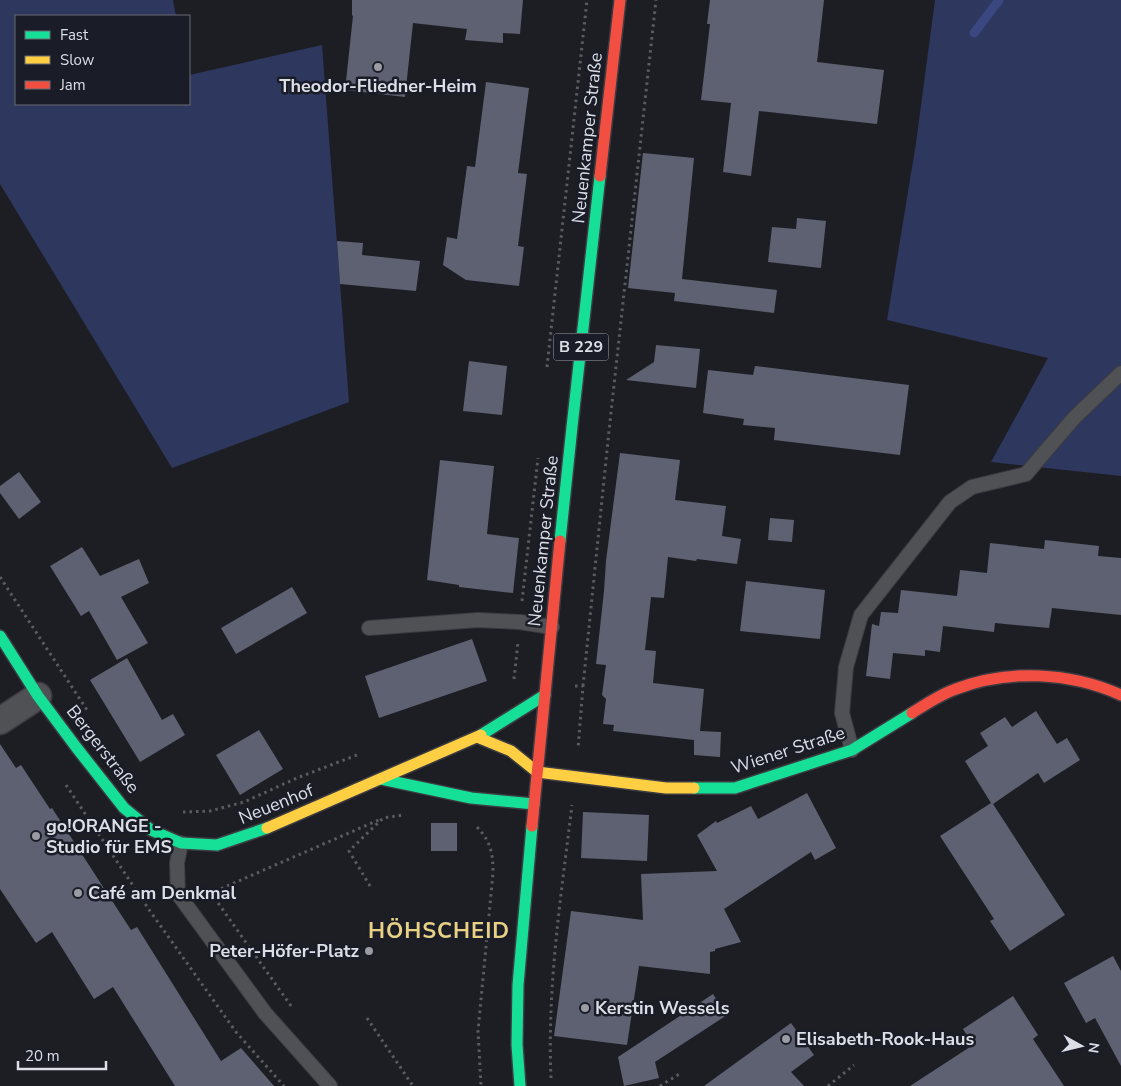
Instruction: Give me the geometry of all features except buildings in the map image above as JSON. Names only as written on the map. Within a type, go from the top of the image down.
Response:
[{"type":"street","name":"Neuenkamper Straße","points":[[520,1086],[517,1045],[518,985],[534,804],[572,427],[620,0]]},
{"type":"street","name":"Bergerstraße","points":[[0,636],[38,696],[124,808],[151,830],[181,843]]},
{"type":"street","name":"Wiener Straße","points":[[538,772],[666,788],[735,788],[852,750],[933,700],[955,689],[983,680],[1012,676],[1057,678],[1088,683],[1121,695]]},
{"type":"street","name":"Neuenhof","points":[[181,843],[217,845],[260,832],[477,736],[545,695]]},
{"type":"street","points":[[0,721],[38,696]]},
{"type":"street","points":[[477,736],[510,751],[538,772]]},
{"type":"street","points":[[381,779],[471,798],[534,804]]},
{"type":"lane","points":[[852,750],[842,713],[846,667],[861,615],[950,502],[972,487],[1026,474],[1074,418],[1121,373]]},
{"type":"lane","points":[[368,628],[478,620],[520,622],[552,627]]},
{"type":"lane","points":[[181,843],[177,863],[178,894],[266,1013],[330,1086]]},
{"type":"path","points":[[546,375],[587,0]]},
{"type":"path","points":[[583,686],[656,0]]},
{"type":"path","points":[[514,679],[538,454]]},
{"type":"path","points":[[0,577],[90,715]]},
{"type":"path","points":[[183,812],[210,811],[244,802],[364,752]]},
{"type":"path","points":[[551,1086],[549,1046],[554,958],[575,776]]},
{"type":"path","points":[[66,784],[150,911],[236,1032],[284,1086]]},
{"type":"path","points":[[294,1010],[211,893],[383,818],[411,813]]},
{"type":"path","points":[[370,886],[349,851],[383,818]]},
{"type":"path","points":[[476,826],[485,835],[493,856],[478,1031],[481,1086]]},
{"type":"path","points":[[367,1018],[413,1086]]},
{"type":"path","points":[[828,1086],[854,1065]]},
{"type":"path","points":[[660,1086],[681,1073]]},
{"type":"shaded area","points":[[0,0],[173,0],[176,15],[15,15],[15,105],[190,105],[190,75],[322,45],[349,402],[172,468],[0,184]]},
{"type":"shaded area","points":[[935,0],[1121,0],[1121,476],[991,462],[1048,358],[887,320],[916,143]]},
{"type":"waterway","points":[[974,33],[999,0]]},
{"type":"traffic: fast","points":[[560,541],[600,176]]},
{"type":"traffic: fast","points":[[0,636],[38,696],[76,747],[124,808],[151,830],[181,843],[217,845],[267,828]]},
{"type":"traffic: fast","points":[[481,735],[545,695]]},
{"type":"traffic: fast","points":[[694,788],[735,788],[852,750],[912,713]]},
{"type":"traffic: fast","points":[[381,779],[471,798],[534,804]]},
{"type":"traffic: fast","points":[[520,1086],[517,1045],[518,985],[532,826]]},
{"type":"traffic: slow","points":[[267,828],[481,735]]},
{"type":"traffic: slow","points":[[477,737],[511,751],[537,772],[666,788],[694,788]]},
{"type":"traffic: jam","points":[[600,176],[620,0]]},
{"type":"traffic: jam","points":[[532,826],[560,541]]},
{"type":"traffic: jam","points":[[912,713],[939,696],[956,689],[997,678],[1018,676],[1060,678],[1101,687],[1121,695]]},
{"type":"place","name":"Theodor-Fliedner-Heim","points":[[378,67]]},
{"type":"place","name":"go!ORANGE - Studio für EMS","points":[[36,836]]},
{"type":"place","name":"Café am Denkmal","points":[[78,893]]},
{"type":"place","name":"Peter-Höfer-Platz","points":[[369,951]]},
{"type":"place","name":"Kerstin Wessels","points":[[585,1008]]},
{"type":"place","name":"Elisabeth-Rook-Haus","points":[[786,1039]]},
{"type":"district","name":"HÖHSCHEID","points":[[439,931]]}]
